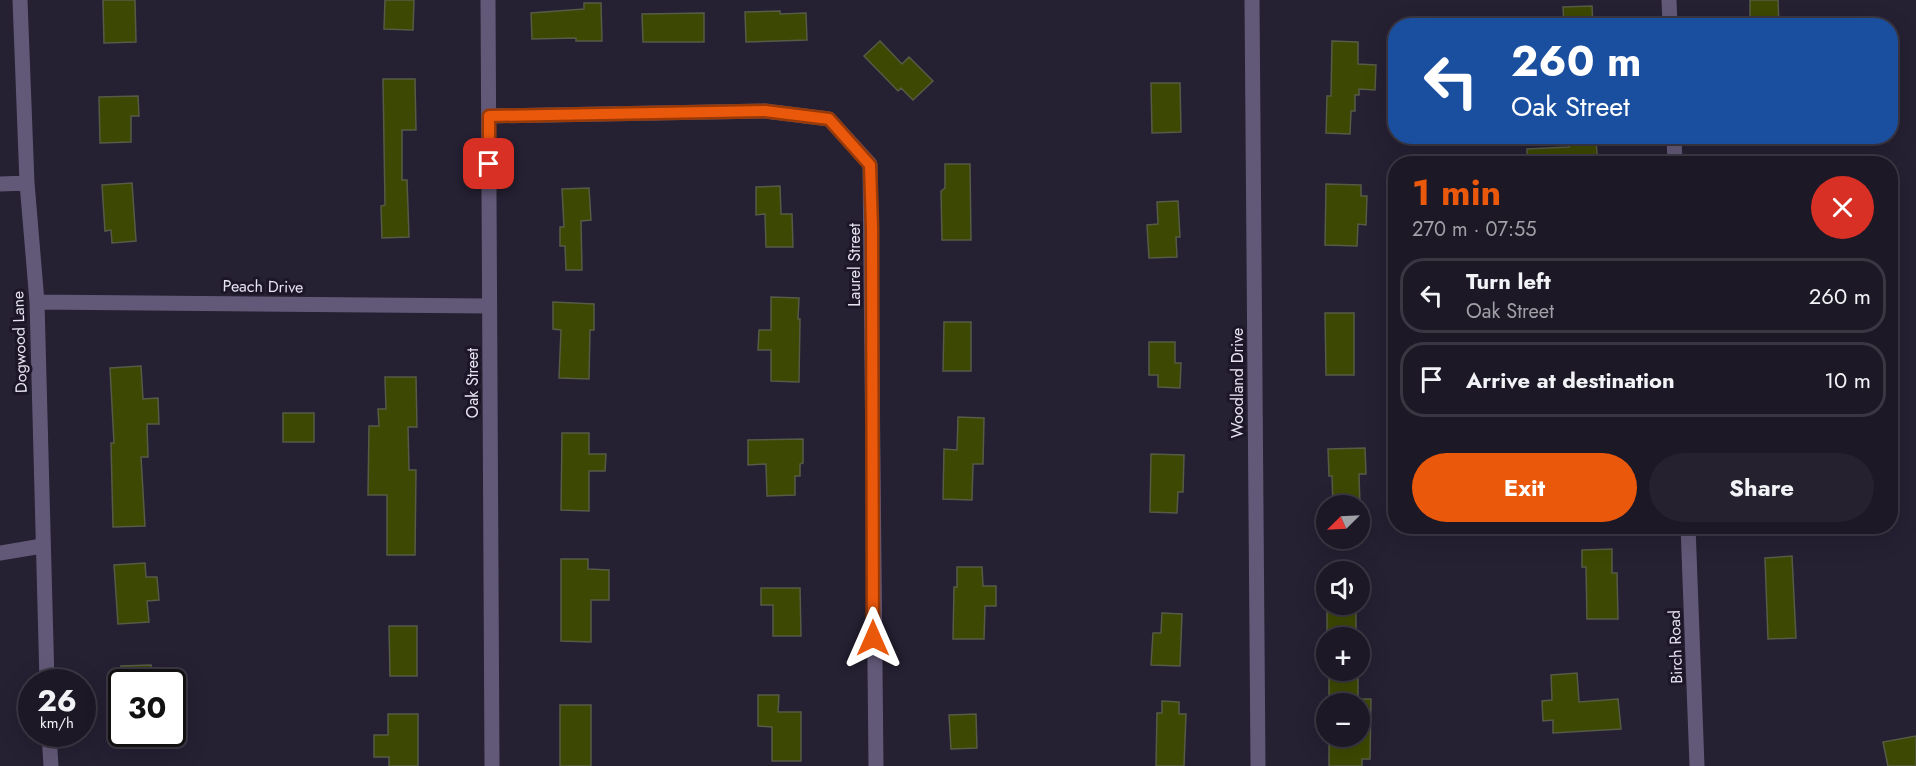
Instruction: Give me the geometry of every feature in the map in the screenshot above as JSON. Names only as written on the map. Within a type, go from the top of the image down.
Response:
[{"type":"street","name":"Dogwood Lane","points":[[20,0],[27,183],[37,302],[47,669]]},
{"type":"street","name":"Oak Street","points":[[488,0],[492,766]]},
{"type":"street","name":"Woodland Drive","points":[[1252,0],[1258,766]]},
{"type":"street","points":[[1669,0],[1670,18]]},
{"type":"street","name":"Laurel Street","points":[[489,116],[765,111],[829,119],[870,165],[876,766]]},
{"type":"street","points":[[0,184],[27,183]]},
{"type":"street","name":"Peach Drive","points":[[37,302],[489,306]]},
{"type":"street","name":"Birch Road","points":[[1688,534],[1697,766]]},
{"type":"street","points":[[0,553],[42,546]]},
{"type":"street","points":[[50,747],[51,766]]},
{"type":"building","points":[[103,0],[135,0],[136,42],[104,43]]},
{"type":"building","points":[[385,0],[414,0],[413,30],[384,29]]},
{"type":"building","points":[[1750,0],[1778,0],[1779,18],[1750,18]]},
{"type":"building","points":[[584,3],[601,3],[602,41],[576,41],[576,38],[532,39],[531,13],[584,9]]},
{"type":"building","points":[[1592,6],[1593,18],[1564,18],[1563,7]]},
{"type":"building","points":[[780,11],[780,14],[806,13],[807,40],[746,42],[745,12]]},
{"type":"building","points":[[704,13],[704,42],[643,42],[642,14]]},
{"type":"building","points":[[880,41],[902,64],[909,57],[933,81],[913,100],[901,88],[898,91],[864,56]]},
{"type":"building","points":[[1332,41],[1358,42],[1358,64],[1376,65],[1375,90],[1359,89],[1359,95],[1355,95],[1355,111],[1351,111],[1350,134],[1326,133],[1327,96],[1331,96]]},
{"type":"building","points":[[383,79],[415,79],[416,130],[402,130],[402,180],[407,180],[409,237],[382,238],[381,206],[385,205]]},
{"type":"building","points":[[1151,83],[1180,83],[1181,132],[1152,133]]},
{"type":"building","points":[[138,96],[139,116],[131,116],[131,142],[100,143],[99,97]]},
{"type":"building","points":[[1569,144],[1596,144],[1597,156],[1527,156],[1527,149],[1569,147]]},
{"type":"building","points":[[945,164],[970,164],[971,240],[942,240],[941,191],[945,188]]},
{"type":"building","points":[[132,183],[136,241],[112,243],[111,230],[105,231],[102,185]]},
{"type":"building","points":[[1326,184],[1361,185],[1361,196],[1367,196],[1366,225],[1358,224],[1357,246],[1325,245]]},
{"type":"building","points":[[780,186],[781,214],[792,214],[793,247],[766,247],[765,214],[756,215],[756,187]]},
{"type":"building","points":[[589,188],[591,220],[581,221],[582,270],[566,270],[565,246],[560,246],[560,227],[564,227],[562,189]]},
{"type":"building","points":[[1178,201],[1180,237],[1176,237],[1177,257],[1149,258],[1147,225],[1158,224],[1157,202]]},
{"type":"building","points":[[771,297],[799,298],[799,382],[771,381],[771,350],[758,350],[759,330],[771,330]]},
{"type":"building","points":[[553,302],[594,304],[594,330],[590,330],[589,379],[559,378],[561,330],[553,329]]},
{"type":"building","points":[[1325,313],[1354,313],[1354,375],[1326,375]]},
{"type":"building","points":[[944,322],[971,322],[971,371],[943,371]]},
{"type":"building","points":[[1149,342],[1175,342],[1175,363],[1181,363],[1180,388],[1158,387],[1158,375],[1149,375]]},
{"type":"building","points":[[141,366],[143,399],[158,398],[159,424],[147,424],[148,457],[141,457],[145,526],[113,527],[111,443],[114,443],[110,368]]},
{"type":"building","points":[[385,377],[416,377],[417,427],[408,427],[409,470],[416,470],[415,555],[387,555],[387,495],[368,495],[369,426],[379,426],[378,409],[386,409]]},
{"type":"building","points":[[283,413],[314,413],[314,442],[283,442]]},
{"type":"building","points":[[958,417],[984,418],[983,464],[973,464],[972,500],[943,499],[944,449],[957,450]]},
{"type":"building","points":[[562,433],[589,433],[589,454],[606,454],[605,471],[589,471],[589,511],[561,510]]},
{"type":"building","points":[[803,439],[803,463],[800,464],[800,476],[795,476],[795,495],[767,496],[766,464],[748,465],[748,440]]},
{"type":"building","points":[[1365,448],[1366,474],[1359,474],[1360,495],[1333,495],[1328,449]]},
{"type":"building","points":[[1151,454],[1184,455],[1183,492],[1178,492],[1177,513],[1150,512]]},
{"type":"building","points":[[1612,549],[1612,573],[1617,573],[1618,619],[1587,619],[1586,567],[1582,567],[1582,550]]},
{"type":"building","points":[[1792,556],[1796,638],[1768,639],[1765,558]]},
{"type":"building","points":[[561,559],[588,559],[588,569],[609,570],[609,600],[591,600],[591,642],[561,641]]},
{"type":"building","points":[[145,563],[146,577],[157,577],[159,600],[147,601],[149,622],[118,624],[114,565]]},
{"type":"building","points":[[957,567],[982,567],[983,586],[996,586],[996,606],[985,606],[984,639],[953,639],[954,587],[957,587]]},
{"type":"building","points":[[761,588],[800,588],[801,636],[773,636],[773,605],[761,605]]},
{"type":"building","points":[[1162,613],[1182,614],[1180,666],[1151,665],[1153,633],[1161,633]]},
{"type":"building","points":[[1327,615],[1356,615],[1356,627],[1327,627]]},
{"type":"building","points":[[389,626],[417,626],[417,676],[390,676]]},
{"type":"building","points":[[151,665],[151,669],[121,669],[121,666]]},
{"type":"building","points":[[1577,673],[1579,702],[1618,699],[1621,729],[1553,733],[1553,720],[1543,721],[1542,701],[1552,700],[1551,675]]},
{"type":"building","points":[[1329,681],[1358,681],[1358,693],[1329,693]]},
{"type":"building","points":[[758,695],[779,695],[778,712],[801,712],[801,761],[772,761],[772,727],[758,726]]},
{"type":"building","points":[[1371,699],[1370,759],[1362,759],[1362,766],[1329,766],[1329,747],[1370,747]]},
{"type":"building","points":[[1162,701],[1179,702],[1179,714],[1186,714],[1184,766],[1156,766],[1157,713],[1162,713]]},
{"type":"building","points":[[560,705],[591,705],[591,766],[560,766]]},
{"type":"building","points":[[388,714],[418,714],[418,766],[389,766],[389,757],[374,757],[374,735],[388,735]]},
{"type":"building","points":[[976,714],[977,748],[951,749],[949,715]]},
{"type":"building","points":[[1916,736],[1916,766],[1888,766],[1883,742]]},
{"type":"route","points":[[489,164],[489,116],[765,111],[829,119],[870,165],[873,638]]}]
